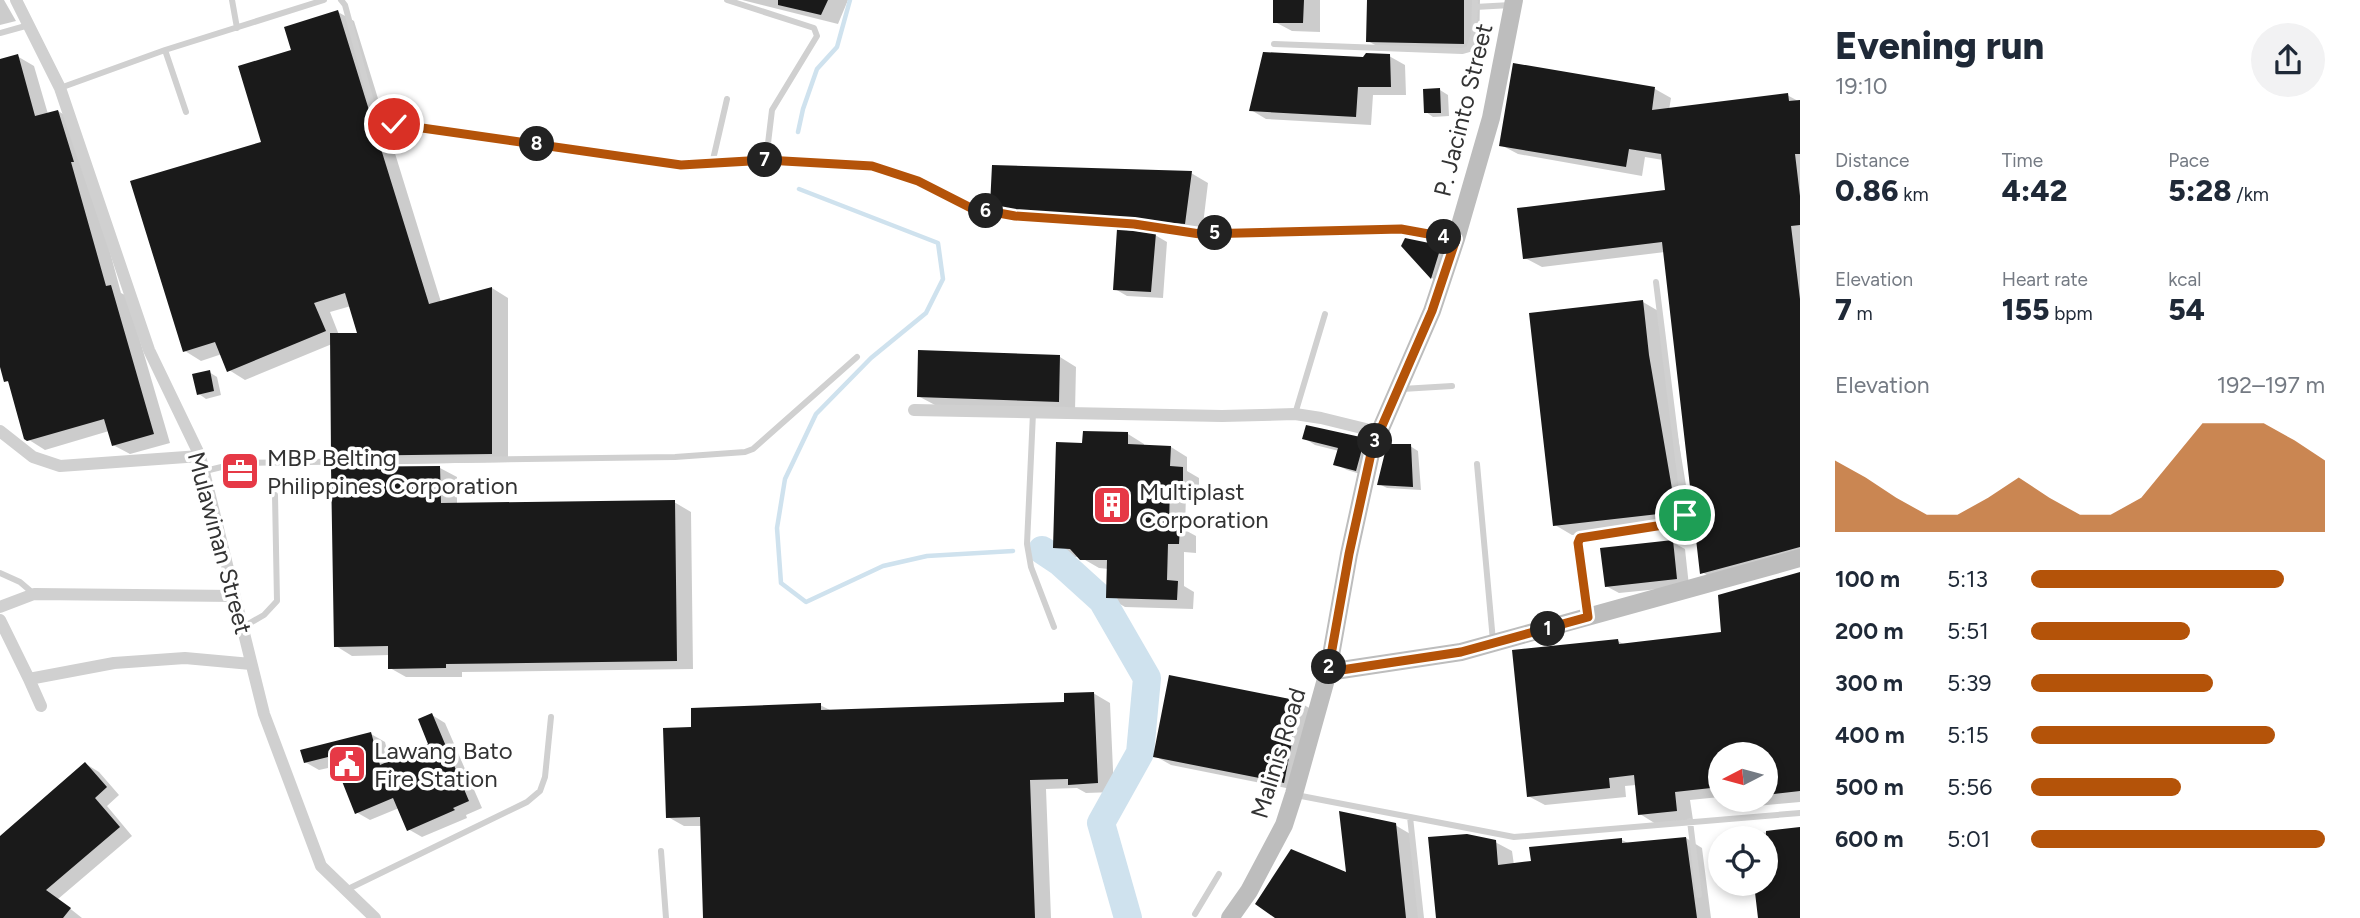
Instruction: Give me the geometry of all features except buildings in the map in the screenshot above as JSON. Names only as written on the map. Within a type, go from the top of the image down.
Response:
[{"type":"main road","name":"P. Jacinto Street","points":[[1328,672],[1349,554],[1372,449],[1432,311],[1456,239],[1491,118],[1514,2]]},
{"type":"main road","points":[[1328,672],[1432,657],[1493,643],[1800,558]]},
{"type":"main road","name":"Malinis Road","points":[[1230,918],[1249,891],[1284,825],[1328,672]]},
{"type":"street","name":"Mulawinan Street","points":[[16,0],[60,88],[149,350],[200,456],[264,714],[321,866],[374,918]]},
{"type":"street","points":[[914,410],[1222,416],[1295,414],[1378,432]]},
{"type":"street","points":[[0,431],[33,457],[60,466],[200,456]]},
{"type":"street","points":[[0,607],[34,594],[235,596]]},
{"type":"street","points":[[0,621],[41,706]]},
{"type":"street","points":[[29,679],[114,663],[185,658],[251,664]]},
{"type":"lane","points":[[232,0],[237,28]]},
{"type":"lane","points":[[60,88],[165,50],[324,0]]},
{"type":"lane","points":[[341,0],[345,5],[370,101],[394,124],[681,165],[766,160],[872,166],[918,181],[971,208],[1015,216],[1134,224],[1200,234],[1401,229],[1456,239]]},
{"type":"lane","points":[[727,0],[814,28],[817,33],[772,110],[766,160]]},
{"type":"lane","points":[[1274,44],[1462,51],[1469,49],[1472,43],[1475,3],[1514,2]]},
{"type":"lane","points":[[0,33],[29,25]]},
{"type":"lane","points":[[165,50],[186,112]]},
{"type":"lane","points":[[712,164],[727,99]]},
{"type":"lane","points":[[1588,617],[1578,543],[1580,538],[1676,523],[1685,515],[1656,282]]},
{"type":"lane","points":[[1295,414],[1325,314]]},
{"type":"lane","points":[[205,471],[238,463],[675,457],[745,452],[752,449],[857,358]]},
{"type":"lane","points":[[1397,389],[1452,386]]},
{"type":"lane","points":[[1033,412],[1027,544],[1031,567],[1054,627]]},
{"type":"lane","points":[[1477,464],[1493,643]]},
{"type":"lane","points":[[243,627],[264,615],[277,601],[275,495]]},
{"type":"lane","points":[[0,573],[20,582],[34,594]]},
{"type":"lane","points":[[346,890],[527,802],[540,791],[545,777],[551,717]]},
{"type":"lane","points":[[1294,794],[1514,837],[1800,813]]},
{"type":"lane","points":[[1410,817],[1421,918]]},
{"type":"lane","points":[[1690,821],[1699,895]]},
{"type":"lane","points":[[662,851],[666,918]]},
{"type":"lane","points":[[1195,914],[1219,874]]},
{"type":"waterway","points":[[798,132],[817,69],[837,47],[850,0]]},
{"type":"waterway","points":[[799,189],[938,243],[943,279],[926,313],[871,358],[816,414],[785,479],[777,528],[781,583],[806,602],[883,566],[927,556],[1013,551]]},
{"type":"waterway","points":[[1042,550],[1060,562],[1102,600],[1147,678],[1140,753],[1101,823],[1128,918]]},
{"type":"place","name":"MBP Belting Philippines Corporation","points":[[240,471]]},
{"type":"place","name":"Multiplast Corporation","points":[[1112,505]]},
{"type":"place","name":"Lawang Bato Fire Station","points":[[347,764]]},
{"type":"route","points":[[394,124],[681,165],[766,160],[872,166],[918,181],[971,208],[1015,216],[1134,224],[1200,234],[1401,229],[1456,239],[1432,311],[1372,449],[1349,554],[1328,672],[1461,652],[1588,617],[1578,543],[1580,538],[1676,523],[1685,515]]}]
